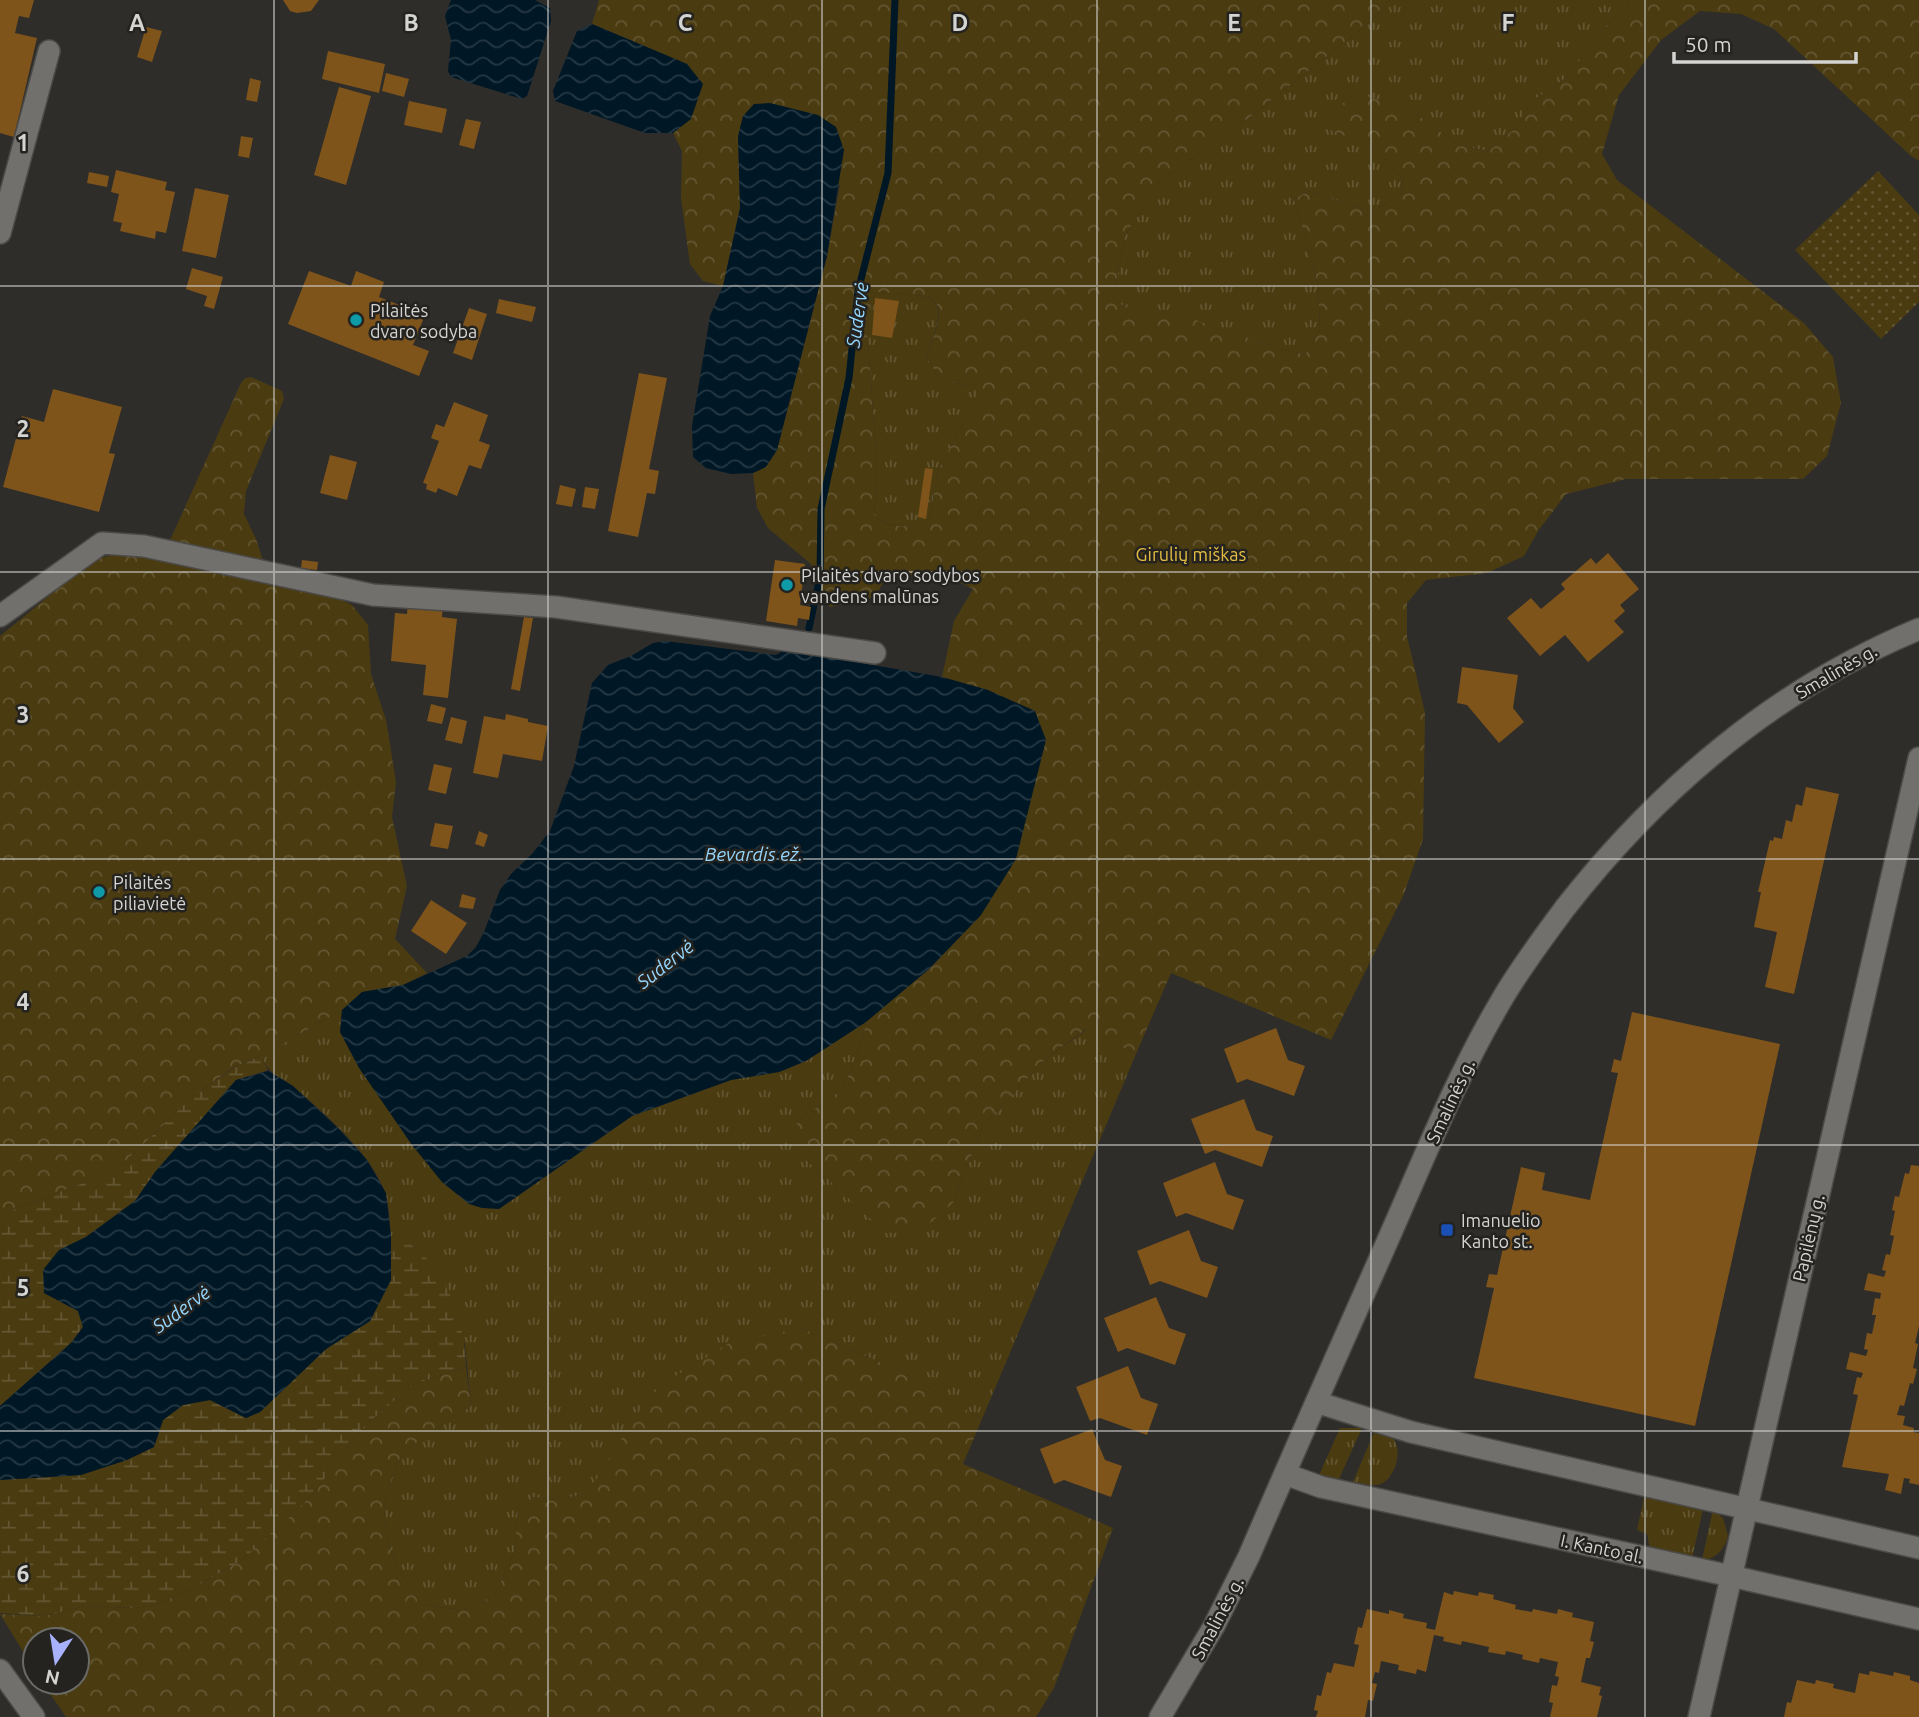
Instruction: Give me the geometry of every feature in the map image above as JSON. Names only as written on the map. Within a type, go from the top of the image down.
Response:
[{"type":"street","points":[[0,233],[49,51]]},
{"type":"street","points":[[0,616],[102,543],[144,546],[373,596],[556,607],[875,653]]},
{"type":"street","name":"Smalinės g.","points":[[1160,1717],[1214,1626],[1249,1556],[1454,1089],[1503,997],[1545,934],[1602,862],[1662,799],[1741,730],[1809,685],[1884,643],[1919,629]]},
{"type":"street","name":"Papilėnų g.","points":[[1699,1717],[1919,758]]},
{"type":"street","points":[[1316,1402],[1410,1432],[1919,1548]]},
{"type":"street","name":"I. Kanto al.","points":[[1285,1474],[1321,1487],[1919,1619]]},
{"type":"street","points":[[0,1670],[34,1717]]},
{"type":"green space","name":"Girulių miškas","points":[[599,0],[1390,0],[1370,22],[1246,120],[1156,184],[1124,238],[1113,300],[1139,315],[1184,316],[1305,355],[1320,329],[1318,284],[1294,199],[1309,191],[1372,212],[1401,194],[1402,178],[1376,150],[1331,130],[1331,108],[1363,95],[1411,110],[1458,145],[1489,151],[1518,126],[1531,102],[1570,75],[1598,32],[1625,10],[1630,0],[1919,0],[1919,161],[1774,29],[1741,14],[1700,11],[1661,40],[1619,95],[1602,154],[1617,180],[1804,323],[1833,357],[1841,403],[1827,456],[1803,479],[1626,479],[1566,494],[1538,531],[1524,556],[1487,573],[1426,580],[1407,603],[1407,636],[1425,713],[1423,839],[1404,894],[1331,1040],[1171,973],[1136,1054],[1086,1029],[1044,1060],[983,1126],[953,1203],[920,1232],[884,1233],[797,1152],[797,1121],[843,1089],[861,1044],[866,1022],[929,969],[981,915],[988,690],[942,677],[954,621],[973,589],[959,582],[889,572],[875,597],[830,607],[817,587],[811,564],[768,528],[757,508],[753,473],[766,466],[777,450],[827,256],[840,185],[738,136],[740,208],[723,286],[703,281],[690,264],[681,198],[682,151],[673,133],[691,118],[687,64],[592,24]],"holes":[[[877,292],[927,297],[934,302],[938,309],[938,320],[926,357],[941,381],[977,386],[977,407],[959,430],[938,471],[930,517],[910,526],[886,523],[874,515],[877,464],[867,329],[871,299]]]},
{"type":"green space","points":[[1390,0],[1630,0],[1625,10],[1598,32],[1570,75],[1531,102],[1518,126],[1489,151],[1458,145],[1411,110],[1331,130],[1376,150],[1402,178],[1401,194],[1372,212],[1309,191],[1294,199],[1318,284],[1320,329],[1305,355],[1184,317],[1139,315],[1113,300],[1124,238],[1156,184],[1246,120],[1370,22]]},
{"type":"green space","points":[[1878,171],[1919,215],[1919,302],[1881,339],[1795,250]]},
{"type":"green space","points":[[877,292],[926,297],[934,302],[938,309],[938,320],[926,357],[941,381],[977,386],[977,407],[959,430],[938,471],[930,517],[910,526],[886,523],[874,515],[877,464],[867,329],[871,299]]},
{"type":"green space","points":[[251,377],[282,391],[284,399],[246,491],[244,514],[256,539],[270,582],[338,598],[352,605],[368,625],[371,674],[386,720],[396,782],[392,817],[407,886],[395,939],[427,973],[403,985],[362,992],[342,1010],[261,1056],[234,1067],[192,1097],[124,1163],[91,1180],[0,1215],[0,636],[93,560],[113,555],[137,554],[162,558],[241,383],[245,378]]},
{"type":"green space","points":[[342,1010],[340,1032],[499,1209],[632,1116],[731,1080],[779,1072],[806,1061],[866,1022],[861,1044],[843,1089],[797,1121],[797,1152],[836,1186],[953,1203],[983,1126],[1044,1060],[1087,1029],[1136,1054],[982,1419],[902,1372],[801,1328],[613,1455],[588,1493],[557,1500],[533,1497],[518,1510],[514,1553],[494,1597],[464,1610],[421,1605],[390,1546],[385,1515],[386,1498],[400,1458],[426,1435],[471,1406],[465,1344],[415,1247],[391,1236],[387,1198],[370,1164],[333,1123],[295,1088],[272,1072],[261,1056]]},
{"type":"green space","points":[[261,1056],[268,1070],[236,1080],[155,1172],[135,1201],[86,1237],[59,1250],[44,1293],[78,1311],[83,1327],[71,1343],[0,1406],[0,1215],[91,1180],[124,1163],[192,1097],[235,1067]]},
{"type":"green space","points":[[391,1236],[416,1248],[438,1273],[459,1318],[466,1367],[414,1384],[363,1427],[312,1495],[278,1528],[242,1560],[191,1589],[155,1605],[135,1608],[85,1606],[44,1616],[0,1613],[0,1480],[81,1475],[154,1447],[163,1420],[183,1405],[210,1400],[246,1418],[260,1412],[326,1349],[370,1321],[391,1280]]},
{"type":"green space","points":[[801,1328],[902,1372],[982,1419],[963,1464],[1113,1528],[1054,1688],[1036,1717],[66,1717],[52,1696],[91,1696],[91,1626],[21,1626],[21,1648],[0,1614],[44,1616],[85,1606],[135,1608],[155,1605],[191,1589],[242,1560],[278,1528],[312,1495],[363,1427],[414,1384],[466,1367],[471,1406],[426,1435],[400,1458],[386,1498],[385,1515],[386,1531],[396,1561],[421,1605],[464,1610],[494,1597],[514,1553],[518,1510],[533,1497],[557,1500],[588,1493],[635,1416],[661,1385],[729,1343]]},
{"type":"green space","points":[[1340,1428],[1362,1428],[1339,1479],[1319,1475]]},
{"type":"green space","points":[[1375,1430],[1390,1436],[1397,1445],[1396,1465],[1390,1477],[1381,1484],[1353,1482]]},
{"type":"green space","points":[[1645,1492],[1704,1505],[1692,1558],[1650,1549],[1647,1534],[1637,1530]]},
{"type":"green space","points":[[1713,1509],[1723,1518],[1728,1536],[1719,1553],[1702,1560]]},
{"type":"water","points":[[451,0],[535,0],[550,8],[551,21],[527,96],[522,99],[451,77],[448,71],[451,40],[445,16]]},
{"type":"water","points":[[592,24],[687,64],[703,84],[691,119],[673,133],[645,133],[555,101],[553,91],[577,31]]},
{"type":"water","points":[[770,103],[818,115],[836,127],[844,150],[827,256],[777,450],[766,467],[753,473],[731,474],[706,468],[693,457],[692,426],[710,316],[723,286],[740,208],[738,136],[743,116],[754,104]]},
{"type":"water","name":"Bevardis ež.","points":[[665,641],[776,655],[782,651],[804,653],[942,677],[988,690],[1035,711],[1046,740],[1016,859],[981,915],[929,969],[866,1022],[806,1061],[779,1072],[731,1080],[632,1116],[499,1209],[469,1204],[442,1182],[412,1145],[359,1068],[340,1032],[342,1010],[362,992],[403,985],[467,956],[476,947],[500,890],[550,831],[574,766],[592,683],[608,665],[653,643]]},
{"type":"water","points":[[268,1071],[293,1086],[338,1128],[367,1160],[386,1193],[391,1236],[391,1280],[370,1321],[326,1349],[260,1412],[246,1418],[210,1400],[183,1405],[163,1420],[154,1447],[127,1460],[81,1475],[0,1480],[0,1406],[71,1343],[83,1327],[78,1311],[44,1293],[43,1270],[59,1250],[86,1237],[135,1201],[155,1172],[236,1080]]},
{"type":"building","points":[[0,0],[34,0],[29,18],[19,16],[15,33],[37,38],[14,137],[0,133]]},
{"type":"building","points":[[283,0],[319,0],[311,11],[297,13],[290,11]]},
{"type":"building","points":[[146,27],[162,31],[152,62],[137,57]]},
{"type":"building","points":[[328,51],[385,64],[379,93],[322,79]]},
{"type":"building","points":[[386,73],[409,79],[404,97],[382,91]]},
{"type":"building","points":[[250,78],[261,81],[257,102],[246,100]]},
{"type":"building","points":[[339,87],[371,96],[346,185],[314,175]]},
{"type":"building","points":[[409,101],[447,109],[442,133],[404,125]]},
{"type":"building","points":[[466,119],[481,122],[474,149],[459,145]]},
{"type":"building","points":[[241,136],[253,138],[249,158],[238,156]]},
{"type":"building","points":[[116,170],[167,182],[165,190],[175,192],[166,233],[156,231],[155,239],[120,231],[122,223],[113,221],[119,194],[111,192]]},
{"type":"building","points":[[89,172],[109,176],[107,187],[87,183]]},
{"type":"building","points":[[195,188],[229,195],[216,258],[182,251]]},
{"type":"building","points":[[192,268],[223,277],[214,309],[204,306],[207,296],[186,289]]},
{"type":"building","name":"Pilaitės dvaro sodyba","points":[[309,271],[351,286],[356,271],[384,282],[379,297],[425,315],[413,345],[429,351],[419,376],[288,324]]},
{"type":"building","points":[[875,298],[899,301],[892,338],[872,335]]},
{"type":"building","points":[[499,299],[536,307],[532,322],[496,313]]},
{"type":"building","points":[[469,308],[487,314],[472,360],[453,353]]},
{"type":"building","points":[[639,373],[667,378],[649,469],[659,471],[655,494],[647,493],[638,537],[608,531]]},
{"type":"building","points":[[53,389],[122,407],[109,453],[115,454],[99,512],[3,487],[22,416],[44,422]]},
{"type":"building","points":[[454,402],[488,415],[479,441],[490,445],[481,469],[469,465],[457,496],[438,488],[436,493],[426,489],[427,484],[423,483],[439,441],[431,438],[436,424],[444,427]]},
{"type":"building","points":[[330,455],[357,462],[347,500],[320,493]]},
{"type":"building","points":[[925,468],[933,469],[926,519],[918,517]]},
{"type":"building","points":[[560,485],[576,489],[572,507],[556,504]]},
{"type":"building","points":[[585,487],[599,489],[595,509],[582,507]]},
{"type":"building","points":[[1608,553],[1639,589],[1620,605],[1625,611],[1614,621],[1624,632],[1588,662],[1565,635],[1540,656],[1507,618],[1531,598],[1541,609],[1565,589],[1561,584],[1591,558],[1596,564]]},
{"type":"building","points":[[302,560],[318,562],[317,570],[301,568]]},
{"type":"building","name":"Pilaitės dvaro sodybos vandens malūnas","points":[[775,560],[805,564],[800,605],[811,607],[809,620],[798,618],[797,626],[766,621]]},
{"type":"building","points":[[408,601],[443,605],[442,617],[457,619],[448,698],[423,695],[426,665],[391,661],[395,613],[407,614]]},
{"type":"building","points":[[524,617],[533,618],[520,691],[511,689]]},
{"type":"building","points":[[1462,667],[1518,675],[1513,708],[1524,722],[1499,743],[1467,705],[1457,703]]},
{"type":"building","points":[[431,704],[446,708],[442,724],[427,721]]},
{"type":"building","points":[[506,714],[548,726],[542,761],[503,754],[498,778],[473,773],[484,716],[505,720]]},
{"type":"building","points":[[451,717],[467,721],[462,744],[445,740]]},
{"type":"building","points":[[434,764],[452,768],[446,794],[428,790]]},
{"type":"building","points":[[1806,787],[1839,794],[1794,994],[1765,987],[1777,932],[1754,927],[1761,892],[1758,892],[1770,840],[1773,841],[1774,837],[1782,839],[1786,820],[1792,822],[1796,804],[1802,806]]},
{"type":"building","points":[[435,823],[453,826],[448,849],[430,846]]},
{"type":"building","points":[[479,831],[488,835],[484,847],[475,844]]},
{"type":"building","points":[[462,894],[476,898],[473,909],[459,907]]},
{"type":"building","points":[[431,900],[467,923],[446,954],[411,931]]},
{"type":"building","points":[[1632,1012],[1780,1044],[1695,1426],[1474,1378],[1494,1288],[1486,1287],[1489,1274],[1497,1275],[1521,1167],[1545,1173],[1542,1190],[1590,1200],[1618,1073],[1611,1072],[1614,1059],[1621,1061]]},
{"type":"building","points":[[1276,1028],[1288,1060],[1305,1066],[1294,1096],[1247,1079],[1237,1083],[1224,1049]]},
{"type":"building","points":[[1244,1099],[1256,1130],[1273,1136],[1262,1167],[1215,1150],[1205,1154],[1191,1119]]},
{"type":"building","points":[[1215,1162],[1227,1194],[1244,1200],[1233,1230],[1186,1213],[1176,1217],[1163,1183]]},
{"type":"building","points":[[1911,1165],[1919,1166],[1919,1326],[1913,1368],[1917,1369],[1904,1406],[1900,1405],[1897,1415],[1905,1416],[1903,1425],[1914,1428],[1913,1432],[1919,1433],[1919,1485],[1909,1483],[1910,1479],[1904,1478],[1901,1494],[1885,1490],[1889,1474],[1842,1467],[1858,1395],[1853,1394],[1857,1377],[1861,1378],[1863,1373],[1846,1369],[1850,1352],[1866,1356],[1868,1350],[1864,1349],[1867,1333],[1872,1334],[1876,1315],[1872,1315],[1875,1298],[1880,1299],[1881,1293],[1864,1290],[1868,1273],[1884,1277],[1886,1271],[1882,1270],[1886,1254],[1890,1255],[1894,1236],[1890,1235],[1895,1196],[1899,1197],[1905,1173],[1909,1174]]},
{"type":"building","points":[[1189,1230],[1201,1261],[1218,1267],[1207,1298],[1160,1281],[1150,1285],[1137,1251]]},
{"type":"building","points":[[1156,1297],[1169,1328],[1186,1334],[1175,1365],[1127,1348],[1118,1352],[1104,1318]]},
{"type":"building","points":[[1128,1366],[1141,1398],[1158,1404],[1147,1435],[1100,1418],[1090,1421],[1076,1387]]},
{"type":"building","points":[[1092,1429],[1105,1460],[1122,1466],[1111,1497],[1064,1480],[1054,1484],[1040,1449]]},
{"type":"building","points":[[1454,1591],[1478,1596],[1479,1592],[1494,1595],[1493,1599],[1516,1605],[1515,1609],[1532,1612],[1533,1609],[1557,1614],[1558,1609],[1573,1613],[1572,1617],[1594,1622],[1590,1641],[1594,1642],[1590,1658],[1586,1658],[1581,1682],[1601,1687],[1599,1695],[1602,1696],[1597,1717],[1550,1717],[1553,1703],[1549,1702],[1552,1685],[1557,1686],[1559,1677],[1555,1676],[1558,1662],[1540,1658],[1539,1663],[1506,1651],[1505,1655],[1488,1652],[1489,1647],[1462,1641],[1461,1645],[1443,1641],[1444,1637],[1434,1635],[1426,1672],[1417,1669],[1416,1674],[1398,1670],[1399,1665],[1381,1661],[1379,1673],[1375,1672],[1372,1683],[1377,1684],[1373,1701],[1368,1700],[1365,1717],[1316,1717],[1318,1711],[1314,1710],[1317,1695],[1321,1696],[1327,1672],[1331,1673],[1334,1663],[1354,1667],[1359,1645],[1354,1644],[1358,1627],[1362,1628],[1367,1609],[1404,1614],[1403,1618],[1427,1623],[1426,1628],[1435,1630],[1444,1592],[1453,1595]]},
{"type":"building","points":[[1870,1671],[1893,1676],[1894,1672],[1910,1676],[1910,1680],[1919,1683],[1919,1717],[1784,1717],[1787,1702],[1791,1703],[1797,1680],[1834,1684],[1833,1688],[1855,1693],[1859,1673],[1869,1675]]},
{"type":"waterway","name":"Sudervė","points":[[809,628],[820,577],[821,509],[849,378],[858,291],[888,173],[895,0]]},
{"type":"place","name":"Pilaitės dvaro sodyba","points":[[356,320]]},
{"type":"place","name":"Pilaitės dvaro sodybos vandens malūnas","points":[[787,585]]},
{"type":"place","name":"Pilaitės piliavietė","points":[[99,892]]},
{"type":"place","name":"Imanuelio Kanto st.","points":[[1447,1230]]}]
